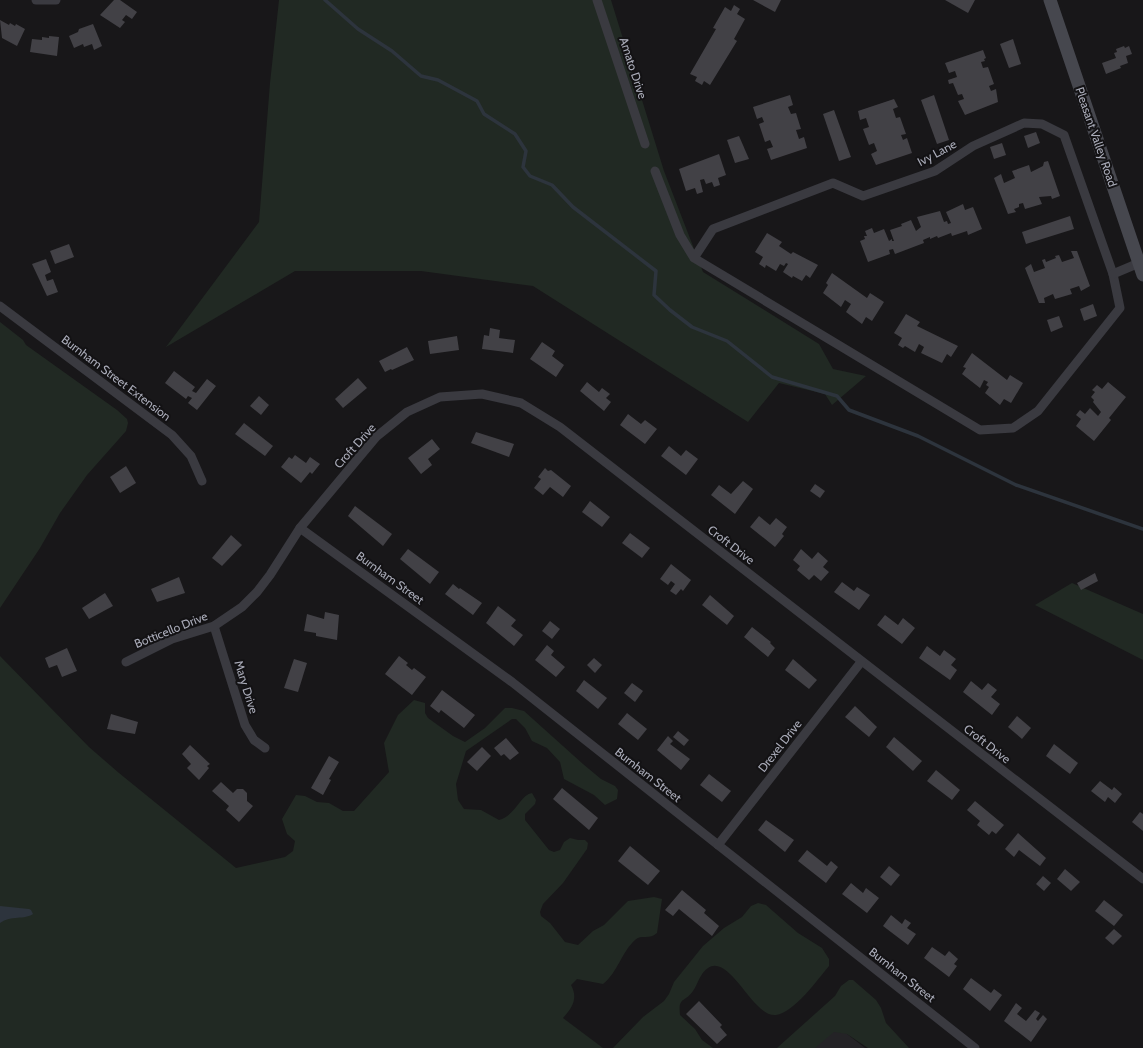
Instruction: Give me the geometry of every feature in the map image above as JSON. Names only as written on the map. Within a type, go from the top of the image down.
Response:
[{"type":"main road","name":"Pleasant Valley Road","points":[[1050,0],[1141,269]]},
{"type":"street","points":[[36,0],[56,0]]},
{"type":"street","name":"Amato Drive","points":[[597,0],[645,144]]},
{"type":"street","name":"Ivy Lane","points":[[655,171],[680,235],[694,258],[980,430],[1013,428],[1038,411],[1120,308],[1113,274],[1064,135],[1042,124],[1024,123],[973,146],[935,171],[863,196],[833,183],[713,229],[694,258]]},
{"type":"street","points":[[1113,274],[1141,269]]},
{"type":"street","name":"Burnham Street Extension","points":[[0,306],[172,435],[191,456],[202,481]]},
{"type":"street","name":"Croft Drive","points":[[300,528],[376,437],[407,412],[440,397],[482,394],[521,404],[560,427],[861,662],[1143,879]]},
{"type":"street","name":"Botticello Drive","points":[[126,662],[172,639],[214,626],[242,607],[257,592],[300,528]]},
{"type":"street","name":"Burnham Street","points":[[300,528],[512,682],[975,1048]]},
{"type":"street","name":"Mary Drive","points":[[214,626],[245,725],[254,740],[265,748]]},
{"type":"street","name":"Drexel Drive","points":[[718,845],[861,662]]},
{"type":"shaded area","points":[[279,0],[611,0],[664,171],[703,272],[819,344],[833,369],[866,376],[832,405],[825,394],[779,383],[748,422],[533,286],[421,271],[295,271],[166,347],[259,222],[270,83]]},
{"type":"shaded area","points":[[0,322],[23,340],[26,345],[117,410],[127,419],[128,423],[126,431],[87,475],[60,513],[40,548],[0,608]]},
{"type":"shaded area","points":[[1072,583],[1143,614],[1143,660],[1035,605]]},
{"type":"shaded area","points":[[0,656],[89,747],[236,868],[285,857],[293,851],[295,841],[287,834],[282,819],[296,795],[305,796],[317,802],[329,803],[343,811],[354,811],[389,772],[384,743],[398,715],[414,700],[425,703],[425,713],[428,718],[453,736],[465,742],[485,728],[505,708],[524,711],[583,764],[601,779],[615,786],[618,790],[617,799],[605,805],[594,795],[564,779],[560,762],[547,748],[532,741],[525,728],[516,719],[512,719],[466,751],[456,784],[458,800],[464,809],[481,810],[499,820],[505,818],[524,798],[532,793],[536,800],[535,804],[525,814],[525,820],[549,850],[554,852],[560,850],[564,842],[570,838],[585,840],[588,843],[587,849],[563,883],[543,904],[540,912],[541,916],[550,923],[565,942],[578,945],[593,931],[604,925],[628,901],[654,897],[662,899],[657,933],[651,936],[637,938],[630,945],[612,974],[603,984],[577,979],[571,985],[574,998],[572,1006],[563,1018],[603,1048],[0,1048]]},
{"type":"shaded area","points":[[758,903],[766,905],[798,933],[822,948],[829,959],[829,966],[798,1002],[783,1013],[776,1015],[767,1013],[759,1007],[725,969],[716,966],[705,970],[693,991],[681,1002],[680,1005],[680,1015],[695,1029],[702,1040],[713,1048],[613,1048],[643,1017],[664,1001],[674,982],[703,946],[724,928],[742,917],[751,906]]},
{"type":"shaded area","points":[[0,906],[29,909],[33,914],[26,917],[9,919],[0,923]]},
{"type":"shaded area","points":[[849,980],[853,980],[876,1000],[881,1008],[886,1023],[909,1048],[868,1048],[847,1034],[834,1032],[815,1048],[777,1048],[835,996],[841,986]]},
{"type":"shaded area","points":[[838,1027],[865,1048],[814,1048]]},
{"type":"building","points":[[114,0],[120,0],[137,12],[132,19],[126,15],[122,20],[125,22],[120,28],[100,15]]},
{"type":"building","points":[[753,0],[781,0],[775,12]]},
{"type":"building","points":[[945,0],[975,0],[968,13]]},
{"type":"building","points":[[734,5],[740,9],[737,14],[745,19],[734,39],[737,41],[710,85],[704,81],[702,85],[695,81],[697,77],[690,74],[716,29],[713,28],[725,7],[731,11]]},
{"type":"building","points":[[0,20],[9,25],[10,23],[15,26],[16,24],[25,29],[17,46],[2,38]]},
{"type":"building","points":[[93,24],[102,46],[94,50],[92,44],[84,47],[83,44],[74,48],[69,36],[78,32],[79,29]]},
{"type":"building","points":[[49,36],[59,37],[57,56],[30,52],[32,39],[42,40],[42,37],[49,38]]},
{"type":"building","points":[[1013,39],[1021,64],[1009,68],[1000,44]]},
{"type":"building","points":[[1124,46],[1125,48],[1129,46],[1132,54],[1126,56],[1128,63],[1120,66],[1121,68],[1106,74],[1102,63],[1116,58],[1114,53],[1117,52],[1116,49]]},
{"type":"building","points":[[983,50],[986,58],[984,59],[985,61],[981,62],[983,68],[988,67],[994,84],[989,86],[991,91],[996,89],[998,102],[965,115],[958,101],[964,99],[962,94],[958,95],[953,83],[949,84],[948,80],[957,77],[955,71],[949,73],[945,63]]},
{"type":"building","points":[[790,95],[793,105],[788,107],[791,114],[796,113],[801,129],[796,130],[799,139],[804,137],[807,148],[771,160],[767,149],[773,147],[770,140],[765,142],[759,124],[764,122],[762,117],[757,119],[753,107]]},
{"type":"building","points":[[934,95],[949,140],[937,144],[921,100]]},
{"type":"building","points":[[894,99],[898,107],[893,109],[896,118],[900,117],[906,134],[901,135],[903,140],[907,138],[912,153],[876,165],[871,154],[877,151],[874,143],[869,145],[863,129],[869,127],[866,118],[860,120],[858,111]]},
{"type":"building","points":[[834,110],[851,157],[839,161],[823,114]]},
{"type":"building","points":[[1036,132],[1040,143],[1028,148],[1024,136]]},
{"type":"building","points":[[739,136],[749,159],[735,163],[727,140]]},
{"type":"building","points":[[1002,143],[1006,155],[994,159],[990,147]]},
{"type":"building","points":[[719,154],[726,175],[718,178],[720,185],[714,187],[712,182],[706,184],[704,179],[700,180],[703,192],[697,194],[695,188],[686,191],[679,169]]},
{"type":"building","points":[[1048,161],[1060,196],[1052,199],[1051,196],[1039,197],[1042,204],[1025,209],[1023,203],[1019,204],[1019,207],[1014,209],[1016,212],[1008,214],[994,178],[1001,174],[1004,183],[1015,178],[1012,171],[1029,165],[1031,172],[1043,166],[1044,162]]},
{"type":"building","points":[[963,204],[965,210],[973,207],[982,229],[968,235],[967,231],[952,236],[951,233],[938,238],[937,236],[930,239],[930,237],[923,240],[924,243],[895,254],[893,249],[889,250],[890,254],[868,262],[860,241],[865,239],[864,236],[867,236],[865,231],[872,228],[874,233],[884,229],[889,241],[892,239],[892,241],[894,241],[890,230],[902,226],[901,224],[911,220],[916,231],[921,227],[917,217],[940,211],[944,222],[947,221],[948,224],[951,223],[946,212]]},
{"type":"building","points":[[1070,216],[1074,229],[1026,244],[1022,232]]},
{"type":"building","points":[[767,233],[782,242],[779,246],[791,254],[793,252],[818,265],[810,278],[806,275],[802,281],[793,276],[792,278],[783,272],[788,264],[786,263],[784,266],[780,264],[776,271],[766,265],[765,268],[759,264],[763,257],[755,252]]},
{"type":"building","points":[[69,244],[74,257],[55,264],[50,251]]},
{"type":"building","points":[[1071,251],[1077,251],[1090,286],[1081,291],[1079,286],[1070,289],[1072,294],[1055,299],[1053,294],[1044,298],[1045,303],[1039,303],[1025,268],[1031,264],[1034,272],[1045,268],[1042,260],[1045,259],[1046,262],[1056,258],[1055,256],[1059,255],[1062,262],[1074,258]]},
{"type":"building","points":[[46,259],[51,272],[45,275],[47,281],[53,279],[58,292],[47,296],[32,264]]},
{"type":"building","points":[[832,273],[867,298],[870,293],[884,302],[872,321],[866,317],[862,324],[846,312],[851,304],[845,300],[841,307],[823,293],[828,285],[826,283]]},
{"type":"building","points":[[1093,304],[1097,316],[1084,321],[1080,309]]},
{"type":"building","points":[[906,314],[920,322],[917,326],[958,346],[951,357],[947,354],[942,363],[921,353],[924,347],[919,344],[915,352],[905,346],[903,348],[898,345],[902,338],[894,333]]},
{"type":"building","points":[[1059,316],[1063,327],[1051,332],[1047,320]]},
{"type":"building","points":[[490,328],[500,330],[499,338],[515,340],[513,353],[482,349],[484,335],[489,336]]},
{"type":"building","points":[[457,336],[459,350],[430,354],[428,341]]},
{"type":"building","points":[[542,342],[555,351],[552,356],[564,365],[556,377],[530,359]]},
{"type":"building","points":[[407,347],[414,360],[385,372],[379,361]]},
{"type":"building","points":[[972,353],[1007,380],[1010,375],[1023,383],[1011,403],[1004,399],[1000,405],[985,393],[989,387],[986,385],[988,382],[984,380],[980,388],[962,374],[966,368],[963,367]]},
{"type":"building","points":[[174,371],[195,387],[192,391],[196,393],[207,379],[216,386],[197,410],[188,403],[192,398],[188,396],[186,399],[165,383]]},
{"type":"building","points":[[358,378],[367,388],[343,408],[335,399]]},
{"type":"building","points":[[587,382],[599,392],[602,388],[610,394],[606,398],[611,402],[604,411],[580,391]]},
{"type":"building","points":[[1108,382],[1126,397],[1109,418],[1111,420],[1094,441],[1076,426],[1081,419],[1076,415],[1080,410],[1085,414],[1090,408],[1098,416],[1101,412],[1093,402],[1094,400],[1091,397],[1095,392],[1092,390],[1097,385],[1102,389]]},
{"type":"building","points":[[259,396],[269,405],[261,415],[250,406]]},
{"type":"building","points":[[628,414],[641,424],[645,420],[657,429],[645,444],[620,425]]},
{"type":"building","points":[[244,423],[273,446],[265,456],[235,434]]},
{"type":"building","points":[[476,432],[514,444],[509,457],[471,443]]},
{"type":"building","points":[[432,439],[440,449],[428,459],[432,465],[421,474],[408,458]]},
{"type":"building","points":[[669,446],[681,456],[686,450],[698,459],[686,475],[661,456]]},
{"type":"building","points":[[295,455],[306,463],[310,457],[320,464],[312,474],[310,472],[301,483],[281,467],[289,457],[292,459]]},
{"type":"building","points":[[126,466],[136,483],[120,493],[110,477]]},
{"type":"building","points":[[545,468],[548,471],[551,470],[571,486],[563,497],[550,487],[543,495],[534,488],[541,479],[538,477]]},
{"type":"building","points":[[743,481],[753,489],[735,514],[711,495],[719,485],[731,494]]},
{"type":"building","points":[[815,484],[825,491],[820,498],[810,491]]},
{"type":"building","points":[[590,501],[610,517],[602,527],[582,512]]},
{"type":"building","points":[[355,506],[392,534],[383,546],[348,516]]},
{"type":"building","points":[[759,516],[770,525],[776,518],[787,527],[782,534],[784,536],[775,547],[750,527]]},
{"type":"building","points":[[630,533],[650,548],[642,558],[622,543]]},
{"type":"building","points":[[231,535],[242,545],[222,566],[212,558]]},
{"type":"building","points":[[408,549],[439,572],[430,584],[400,559]]},
{"type":"building","points":[[801,549],[812,559],[818,552],[828,561],[823,567],[829,572],[821,581],[814,575],[809,580],[797,570],[800,566],[793,560]]},
{"type":"building","points":[[671,564],[691,580],[683,591],[681,589],[676,595],[670,591],[675,584],[671,581],[668,585],[660,579]]},
{"type":"building","points":[[1095,573],[1098,581],[1081,590],[1077,583]]},
{"type":"building","points":[[179,577],[185,593],[157,602],[151,589]]},
{"type":"building","points":[[842,582],[854,591],[857,587],[870,595],[859,610],[834,592]]},
{"type":"building","points":[[453,584],[482,603],[473,615],[445,594]]},
{"type":"building","points":[[105,593],[113,606],[89,619],[82,608]]},
{"type":"building","points":[[710,595],[734,616],[727,625],[702,605]]},
{"type":"building","points":[[498,606],[516,620],[511,626],[523,635],[514,646],[486,623]]},
{"type":"building","points":[[325,612],[339,615],[337,640],[316,636],[316,633],[304,631],[307,614],[324,619]]},
{"type":"building","points":[[885,615],[898,625],[903,618],[915,628],[902,644],[877,625]]},
{"type":"building","points":[[550,621],[560,629],[552,639],[542,631]]},
{"type":"building","points":[[752,627],[771,642],[770,643],[775,648],[768,657],[744,637]]},
{"type":"building","points":[[547,645],[554,651],[551,655],[565,667],[556,677],[535,660]]},
{"type":"building","points":[[927,646],[940,656],[944,650],[956,659],[951,665],[957,670],[950,680],[919,658]]},
{"type":"building","points":[[67,648],[77,671],[62,677],[57,665],[49,668],[45,658]]},
{"type":"building","points":[[399,656],[408,663],[406,665],[412,670],[414,668],[426,677],[412,695],[385,674]]},
{"type":"building","points":[[594,658],[602,665],[595,673],[587,665]]},
{"type":"building","points":[[294,659],[307,663],[298,692],[284,688]]},
{"type":"building","points":[[793,659],[817,680],[809,689],[785,670]]},
{"type":"building","points":[[584,680],[607,698],[598,709],[576,691]]},
{"type":"building","points":[[971,681],[982,690],[988,683],[997,690],[991,697],[1000,704],[992,715],[963,692]]},
{"type":"building","points":[[632,683],[643,691],[635,702],[624,693]]},
{"type":"building","points":[[442,690],[475,715],[464,728],[441,710],[439,713],[430,706]]},
{"type":"building","points":[[855,706],[877,727],[869,737],[845,717]]},
{"type":"building","points":[[627,713],[647,729],[638,740],[618,724]]},
{"type":"building","points":[[111,714],[138,722],[135,734],[107,729]]},
{"type":"building","points":[[1017,716],[1031,728],[1022,739],[1008,727]]},
{"type":"building","points":[[678,731],[689,740],[684,746],[673,737]]},
{"type":"building","points":[[668,736],[673,741],[670,744],[690,759],[681,770],[657,750]]},
{"type":"building","points":[[894,737],[922,761],[913,771],[886,747]]},
{"type":"building","points":[[506,738],[519,753],[510,760],[504,754],[501,756],[494,748]]},
{"type":"building","points":[[1054,744],[1078,763],[1070,774],[1046,756]]},
{"type":"building","points":[[190,745],[210,764],[207,766],[209,768],[199,780],[187,768],[191,764],[182,754]]},
{"type":"building","points":[[482,747],[491,756],[477,771],[467,762]]},
{"type":"building","points":[[329,756],[339,762],[329,779],[331,780],[323,795],[311,788]]},
{"type":"building","points":[[936,770],[960,790],[952,800],[927,781]]},
{"type":"building","points":[[709,774],[731,791],[722,802],[700,785]]},
{"type":"building","points":[[1100,781],[1112,790],[1114,787],[1122,794],[1115,803],[1108,797],[1105,802],[1091,791]]},
{"type":"building","points":[[221,782],[233,793],[237,789],[243,789],[247,793],[247,801],[253,806],[239,822],[226,810],[229,806],[212,791]]},
{"type":"building","points":[[562,788],[598,818],[589,830],[553,799]]},
{"type":"building","points":[[975,801],[1004,825],[996,834],[992,831],[989,835],[977,825],[980,821],[967,810]]},
{"type":"building","points":[[1140,812],[1143,814],[1143,831],[1132,822]]},
{"type":"building","points":[[766,820],[794,840],[785,852],[758,830]]},
{"type":"building","points":[[1018,833],[1046,858],[1040,866],[1019,850],[1014,857],[1005,849]]},
{"type":"building","points":[[630,846],[660,871],[648,885],[618,861]]},
{"type":"building","points":[[807,850],[827,866],[831,861],[838,867],[826,883],[798,861]]},
{"type":"building","points":[[889,866],[900,875],[891,886],[880,877]]},
{"type":"building","points":[[1065,869],[1080,882],[1071,891],[1057,879]]},
{"type":"building","points":[[1043,876],[1051,883],[1044,891],[1036,884]]},
{"type":"building","points":[[851,883],[863,893],[866,888],[879,898],[867,913],[842,894]]},
{"type":"building","points":[[682,890],[706,910],[704,913],[719,926],[712,936],[679,909],[673,916],[665,910]]},
{"type":"building","points":[[1104,900],[1123,915],[1114,926],[1095,911]]},
{"type":"building","points":[[891,915],[902,924],[905,919],[911,923],[907,928],[916,934],[908,945],[883,926]]},
{"type":"building","points":[[1114,929],[1122,936],[1113,945],[1105,938]]},
{"type":"building","points":[[932,947],[945,956],[949,951],[958,959],[954,964],[957,966],[949,977],[924,958]]},
{"type":"building","points":[[971,978],[991,993],[994,989],[1002,995],[990,1011],[963,989]]},
{"type":"building","points":[[699,1001],[722,1025],[720,1027],[727,1035],[717,1044],[686,1014]]},
{"type":"building","points":[[1016,1003],[1022,1008],[1017,1014],[1026,1021],[1035,1010],[1040,1013],[1036,1019],[1038,1021],[1043,1015],[1047,1019],[1031,1042],[1004,1021]]},
{"type":"waterway","points":[[325,0],[358,29],[392,51],[421,76],[438,80],[477,101],[484,114],[515,134],[526,151],[523,167],[530,176],[552,185],[573,207],[656,271],[654,295],[692,327],[727,341],[772,377],[837,396],[849,410],[918,436],[1016,485],[1143,529]]}]
